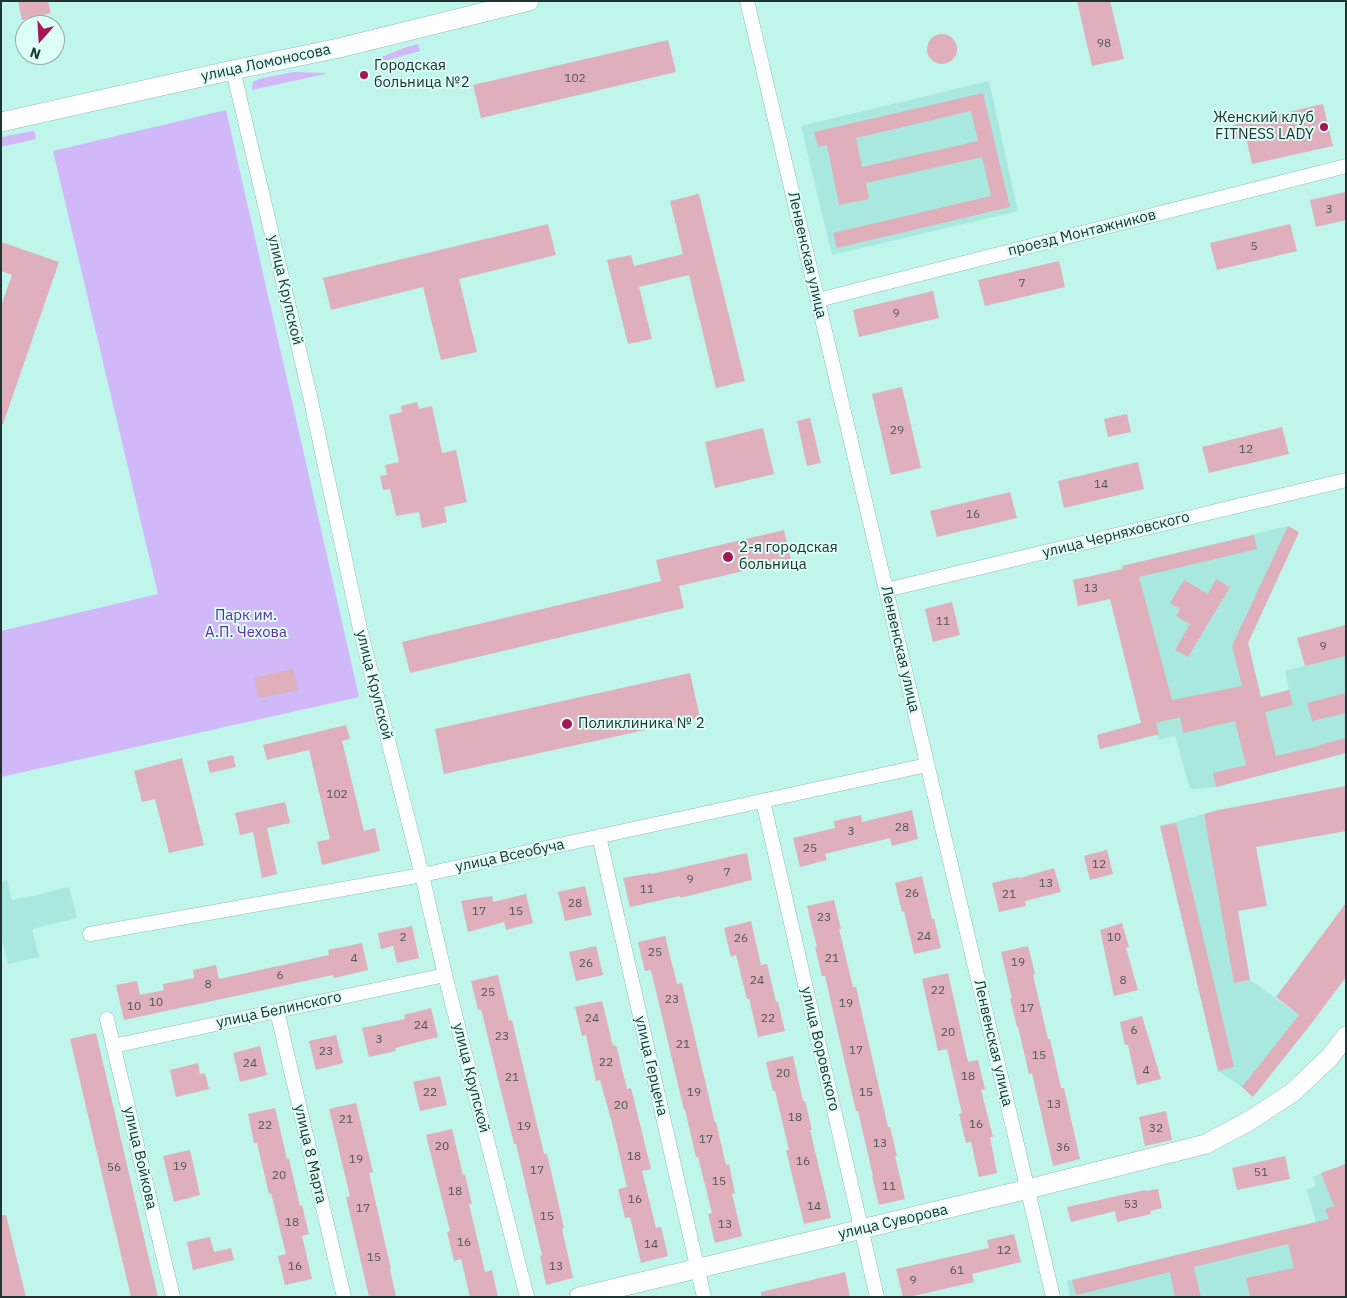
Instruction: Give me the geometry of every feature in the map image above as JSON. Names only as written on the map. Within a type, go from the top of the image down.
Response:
[{"type":"street","name":"улица Ломоносова","points":[[1,122],[339,48],[529,1]]},
{"type":"street","name":"Ленвенская улица","points":[[747,1],[1053,1297]]},
{"type":"street","name":"улица Крупской","points":[[233,70],[310,396],[360,629],[527,1297]]},
{"type":"street","name":"проезд Монтажников","points":[[818,300],[1346,166]]},
{"type":"street","name":"улица Черняховского","points":[[886,590],[1346,480]]},
{"type":"street","name":"улица Всеобуча","points":[[90,934],[422,875],[928,765]]},
{"type":"street","name":"улица Воровского","points":[[763,801],[877,1297]]},
{"type":"street","name":"улица Герцена","points":[[599,836],[704,1297]]},
{"type":"street","name":"улица Белинского","points":[[113,1046],[445,975]]},
{"type":"street","name":"улица 8 Марта","points":[[276,1011],[344,1297]]},
{"type":"street","name":"улица Войкова","points":[[107,1019],[172,1297]]},
{"type":"street","name":"улица Суворова","points":[[579,1297],[1028,1189],[1206,1144],[1249,1121],[1293,1092],[1330,1057],[1346,1036]]},
{"type":"shaded area","points":[[989,81],[1018,211],[832,255],[801,126]]},
{"type":"shaded area","points":[[1288,526],[1299,532],[1248,643],[1261,697],[1289,690],[1285,671],[1346,656],[1346,753],[1216,787],[1190,789],[1175,736],[1158,740],[1157,735],[1100,749],[1097,735],[1141,723],[1132,604],[1122,566]]},
{"type":"shaded area","points":[[1219,810],[1250,980],[1311,1024],[1253,1097],[1218,1071],[1160,826]]},
{"type":"shaded area","points":[[7,880],[12,900],[69,887],[77,918],[32,929],[39,957],[8,964],[1,937],[1,882]]},
{"type":"shaded area","points":[[1346,1164],[1346,1297],[1070,1297],[1067,1281],[1316,1222],[1307,1190],[1316,1186],[1313,1177]]},
{"type":"green space","points":[[418,44],[420,51],[381,62],[379,58],[404,48]]},
{"type":"green space","points":[[293,72],[325,74],[252,90],[253,82],[259,79]]},
{"type":"green space","name":"Парк им. А.П. Чехова","points":[[226,110],[359,697],[1,777],[1,631],[158,594],[53,151]]},
{"type":"green space","points":[[33,131],[36,139],[1,147],[1,137]]},
{"type":"building","points":[[18,1],[48,1],[51,13],[21,15]]},
{"type":"building","points":[[1077,1],[1110,1],[1124,59],[1092,66]]},
{"type":"building","points":[[942,34],[953,38],[957,49],[953,60],[942,64],[931,60],[927,49],[931,38]]},
{"type":"building","points":[[668,40],[676,72],[481,118],[473,85]]},
{"type":"building","points":[[983,93],[1010,207],[837,248],[833,233],[991,196],[982,157],[866,183],[869,199],[839,205],[827,145],[818,147],[814,132]],"holes":[[[971,111],[978,141],[862,167],[856,138]]]},
{"type":"building","points":[[1323,104],[1333,146],[1252,164],[1246,137],[1236,139],[1233,125]]},
{"type":"building","points":[[1346,192],[1346,220],[1316,227],[1310,200]]},
{"type":"building","points":[[699,194],[745,381],[716,388],[689,275],[639,287],[652,339],[628,344],[607,260],[631,255],[634,266],[683,254],[670,201]]},
{"type":"building","points":[[548,224],[556,255],[459,279],[477,352],[441,360],[423,287],[331,310],[323,278]]},
{"type":"building","points":[[1290,224],[1297,251],[1217,270],[1210,243]]},
{"type":"building","points":[[1,242],[59,262],[3,424],[1,424],[1,306],[12,275],[1,271]]},
{"type":"building","points":[[1059,261],[1065,287],[985,306],[978,280]]},
{"type":"building","points":[[933,291],[939,318],[859,337],[853,310]]},
{"type":"building","points":[[902,387],[921,468],[891,475],[872,394]]},
{"type":"building","points":[[417,402],[419,409],[432,406],[442,453],[456,450],[467,502],[444,507],[447,522],[422,528],[419,512],[396,516],[390,489],[383,490],[380,476],[387,475],[385,465],[399,462],[389,415],[402,412],[401,406]]},
{"type":"building","points":[[1127,414],[1131,432],[1108,437],[1104,419]]},
{"type":"building","points":[[810,418],[821,463],[807,466],[797,421]]},
{"type":"building","points":[[1282,427],[1289,454],[1209,473],[1202,447]]},
{"type":"building","points":[[763,428],[774,474],[715,488],[705,442]]},
{"type":"building","points":[[1138,462],[1144,489],[1064,508],[1058,481]]},
{"type":"building","points":[[1010,492],[1017,518],[937,537],[930,511]]},
{"type":"building","points":[[1288,526],[1299,532],[1248,643],[1261,697],[1289,690],[1293,705],[1265,712],[1276,756],[1346,738],[1346,753],[1216,787],[1213,773],[1246,765],[1235,721],[1183,733],[1180,717],[1156,723],[1159,734],[1100,749],[1097,735],[1141,723],[1110,599],[1078,606],[1073,580],[1123,569],[1122,566],[1254,535],[1257,549],[1139,577],[1172,700],[1242,686],[1232,646]]},
{"type":"building","points":[[784,530],[791,560],[679,586],[684,608],[410,673],[402,642],[661,581],[656,560]]},
{"type":"building","points":[[1216,579],[1230,587],[1188,657],[1175,650],[1190,624],[1176,616],[1180,609],[1170,603],[1184,580],[1208,594]]},
{"type":"building","points":[[952,602],[960,635],[933,642],[925,609]]},
{"type":"building","points":[[1346,625],[1346,656],[1305,666],[1297,638]]},
{"type":"building","points":[[293,669],[298,690],[259,698],[254,678]]},
{"type":"building","name":"Поликлиника № 2","points":[[690,673],[700,718],[444,774],[435,729]]},
{"type":"building","points":[[1346,693],[1346,713],[1312,721],[1307,703]]},
{"type":"building","points":[[346,725],[350,739],[342,741],[364,831],[375,828],[380,851],[322,865],[317,842],[330,839],[309,750],[267,760],[263,745]]},
{"type":"building","points":[[233,755],[236,767],[210,773],[207,761]]},
{"type":"building","points":[[182,758],[204,845],[169,853],[155,799],[142,802],[134,771]]},
{"type":"building","points":[[1346,786],[1346,831],[1256,847],[1267,906],[1238,911],[1250,980],[1234,983],[1204,814]]},
{"type":"building","points":[[285,802],[290,823],[267,828],[277,874],[262,878],[253,832],[240,835],[235,813]]},
{"type":"building","points":[[912,810],[918,839],[892,846],[890,838],[825,854],[827,860],[800,867],[793,838],[835,828],[834,821],[861,815],[862,822]]},
{"type":"building","points":[[1176,823],[1234,1067],[1218,1071],[1160,826]]},
{"type":"building","points":[[1107,850],[1113,874],[1090,880],[1084,856]]},
{"type":"building","points":[[747,853],[752,880],[680,898],[680,896],[630,907],[623,878],[652,874]]},
{"type":"building","points":[[1054,868],[1061,892],[1025,901],[1026,906],[999,912],[992,883],[1020,878]]},
{"type":"building","points":[[922,876],[941,948],[914,954],[895,883]]},
{"type":"building","points":[[585,886],[592,915],[565,921],[558,892]]},
{"type":"building","points":[[526,894],[533,923],[506,930],[504,922],[468,932],[461,901],[492,896],[493,902]]},
{"type":"building","points":[[834,900],[853,987],[856,987],[888,1127],[890,1127],[897,1156],[895,1156],[905,1199],[879,1205],[825,976],[822,976],[815,947],[817,947],[807,906]]},
{"type":"building","points":[[1346,903],[1346,977],[1253,1097],[1242,1087],[1299,1015],[1276,997]]},
{"type":"building","points":[[751,921],[761,965],[767,964],[785,1031],[758,1037],[736,955],[731,957],[724,928]]},
{"type":"building","points":[[1122,923],[1129,947],[1126,948],[1138,990],[1114,996],[1100,930]]},
{"type":"building","points":[[412,926],[419,958],[397,963],[393,946],[381,949],[378,933]]},
{"type":"building","points":[[665,936],[677,984],[682,983],[715,1123],[726,1165],[729,1164],[735,1193],[732,1194],[742,1236],[715,1243],[708,1214],[712,1213],[684,1110],[651,970],[645,971],[638,942]]},
{"type":"building","points":[[362,943],[368,970],[334,978],[333,975],[124,1020],[116,985],[137,981],[140,995],[164,990],[163,984],[194,978],[193,970],[216,965],[219,979],[329,955],[328,950]]},
{"type":"building","points":[[596,946],[603,975],[576,981],[569,952]]},
{"type":"building","points":[[1028,946],[1048,1039],[1050,1039],[1061,1088],[1064,1088],[1080,1159],[1053,1166],[1032,1073],[1029,1074],[1017,1027],[1001,952]]},
{"type":"building","points":[[948,973],[968,1062],[978,1060],[985,1089],[981,1090],[993,1137],[990,1137],[997,1173],[979,1177],[971,1142],[966,1143],[959,1114],[962,1113],[947,1049],[938,1051],[922,979]]},
{"type":"building","points":[[498,975],[509,1021],[512,1020],[544,1154],[547,1154],[573,1278],[546,1285],[540,1256],[542,1255],[516,1144],[514,1144],[481,1009],[478,1010],[471,981]]},
{"type":"building","points":[[602,1001],[613,1046],[616,1045],[627,1089],[631,1088],[651,1169],[642,1171],[656,1228],[661,1227],[668,1256],[641,1263],[630,1217],[625,1218],[618,1189],[627,1187],[612,1123],[600,1080],[596,1081],[586,1035],[582,1036],[575,1007]]},
{"type":"building","points":[[431,1008],[438,1037],[395,1048],[396,1051],[369,1057],[362,1028],[405,1019],[404,1015]]},
{"type":"building","points":[[1142,1016],[1161,1079],[1137,1085],[1128,1045],[1125,1045],[1120,1022]]},
{"type":"building","points":[[96,1033],[158,1297],[131,1297],[70,1039]]},
{"type":"building","points":[[336,1035],[343,1063],[316,1070],[309,1041]]},
{"type":"building","points":[[260,1046],[267,1075],[240,1082],[233,1053]]},
{"type":"building","points":[[793,1056],[803,1101],[805,1101],[812,1130],[810,1130],[831,1218],[804,1224],[786,1150],[789,1150],[766,1062]]},
{"type":"building","points":[[198,1063],[200,1074],[205,1073],[209,1089],[176,1097],[170,1070]]},
{"type":"building","points":[[440,1076],[447,1105],[420,1111],[413,1082]]},
{"type":"building","points":[[356,1103],[373,1172],[369,1173],[396,1297],[369,1297],[346,1197],[350,1196],[329,1109]]},
{"type":"building","points":[[275,1108],[287,1159],[289,1159],[309,1234],[302,1236],[312,1279],[285,1285],[278,1256],[286,1254],[257,1143],[254,1143],[248,1114]]},
{"type":"building","points":[[1166,1111],[1172,1140],[1145,1146],[1139,1117]]},
{"type":"building","points":[[452,1129],[472,1204],[469,1204],[485,1272],[492,1270],[498,1297],[470,1297],[461,1259],[454,1261],[447,1232],[450,1231],[426,1135]]},
{"type":"building","points":[[190,1150],[200,1195],[174,1202],[163,1156]]},
{"type":"building","points":[[1285,1156],[1290,1179],[1237,1190],[1232,1168]]},
{"type":"building","points":[[1346,1164],[1346,1297],[1250,1297],[1246,1278],[1294,1268],[1288,1244],[1194,1267],[1201,1297],[1175,1297],[1170,1272],[1076,1295],[1072,1280],[1329,1219],[1325,1209],[1334,1206],[1321,1173]]},
{"type":"building","points":[[1158,1189],[1162,1208],[1150,1211],[1151,1214],[1117,1222],[1115,1211],[1071,1222],[1067,1207],[1145,1190]]},
{"type":"building","points":[[1,1215],[6,1215],[26,1297],[1,1297]]},
{"type":"building","points":[[1014,1234],[1021,1262],[972,1274],[974,1282],[903,1297],[896,1269],[989,1248],[987,1240]]},
{"type":"building","points":[[210,1237],[214,1252],[231,1248],[234,1260],[193,1270],[187,1242]]},
{"type":"building","points":[[845,1272],[850,1297],[761,1297],[761,1292]]},
{"type":"place","name":"Городская больница №2","points":[[364,75]]},
{"type":"place","name":"Женский клуб FITNESS LADY","points":[[1324,127]]},
{"type":"place","name":"2-я городская больница","points":[[728,557]]},
{"type":"place","name":"Поликлиника № 2","points":[[567,724]]}]
